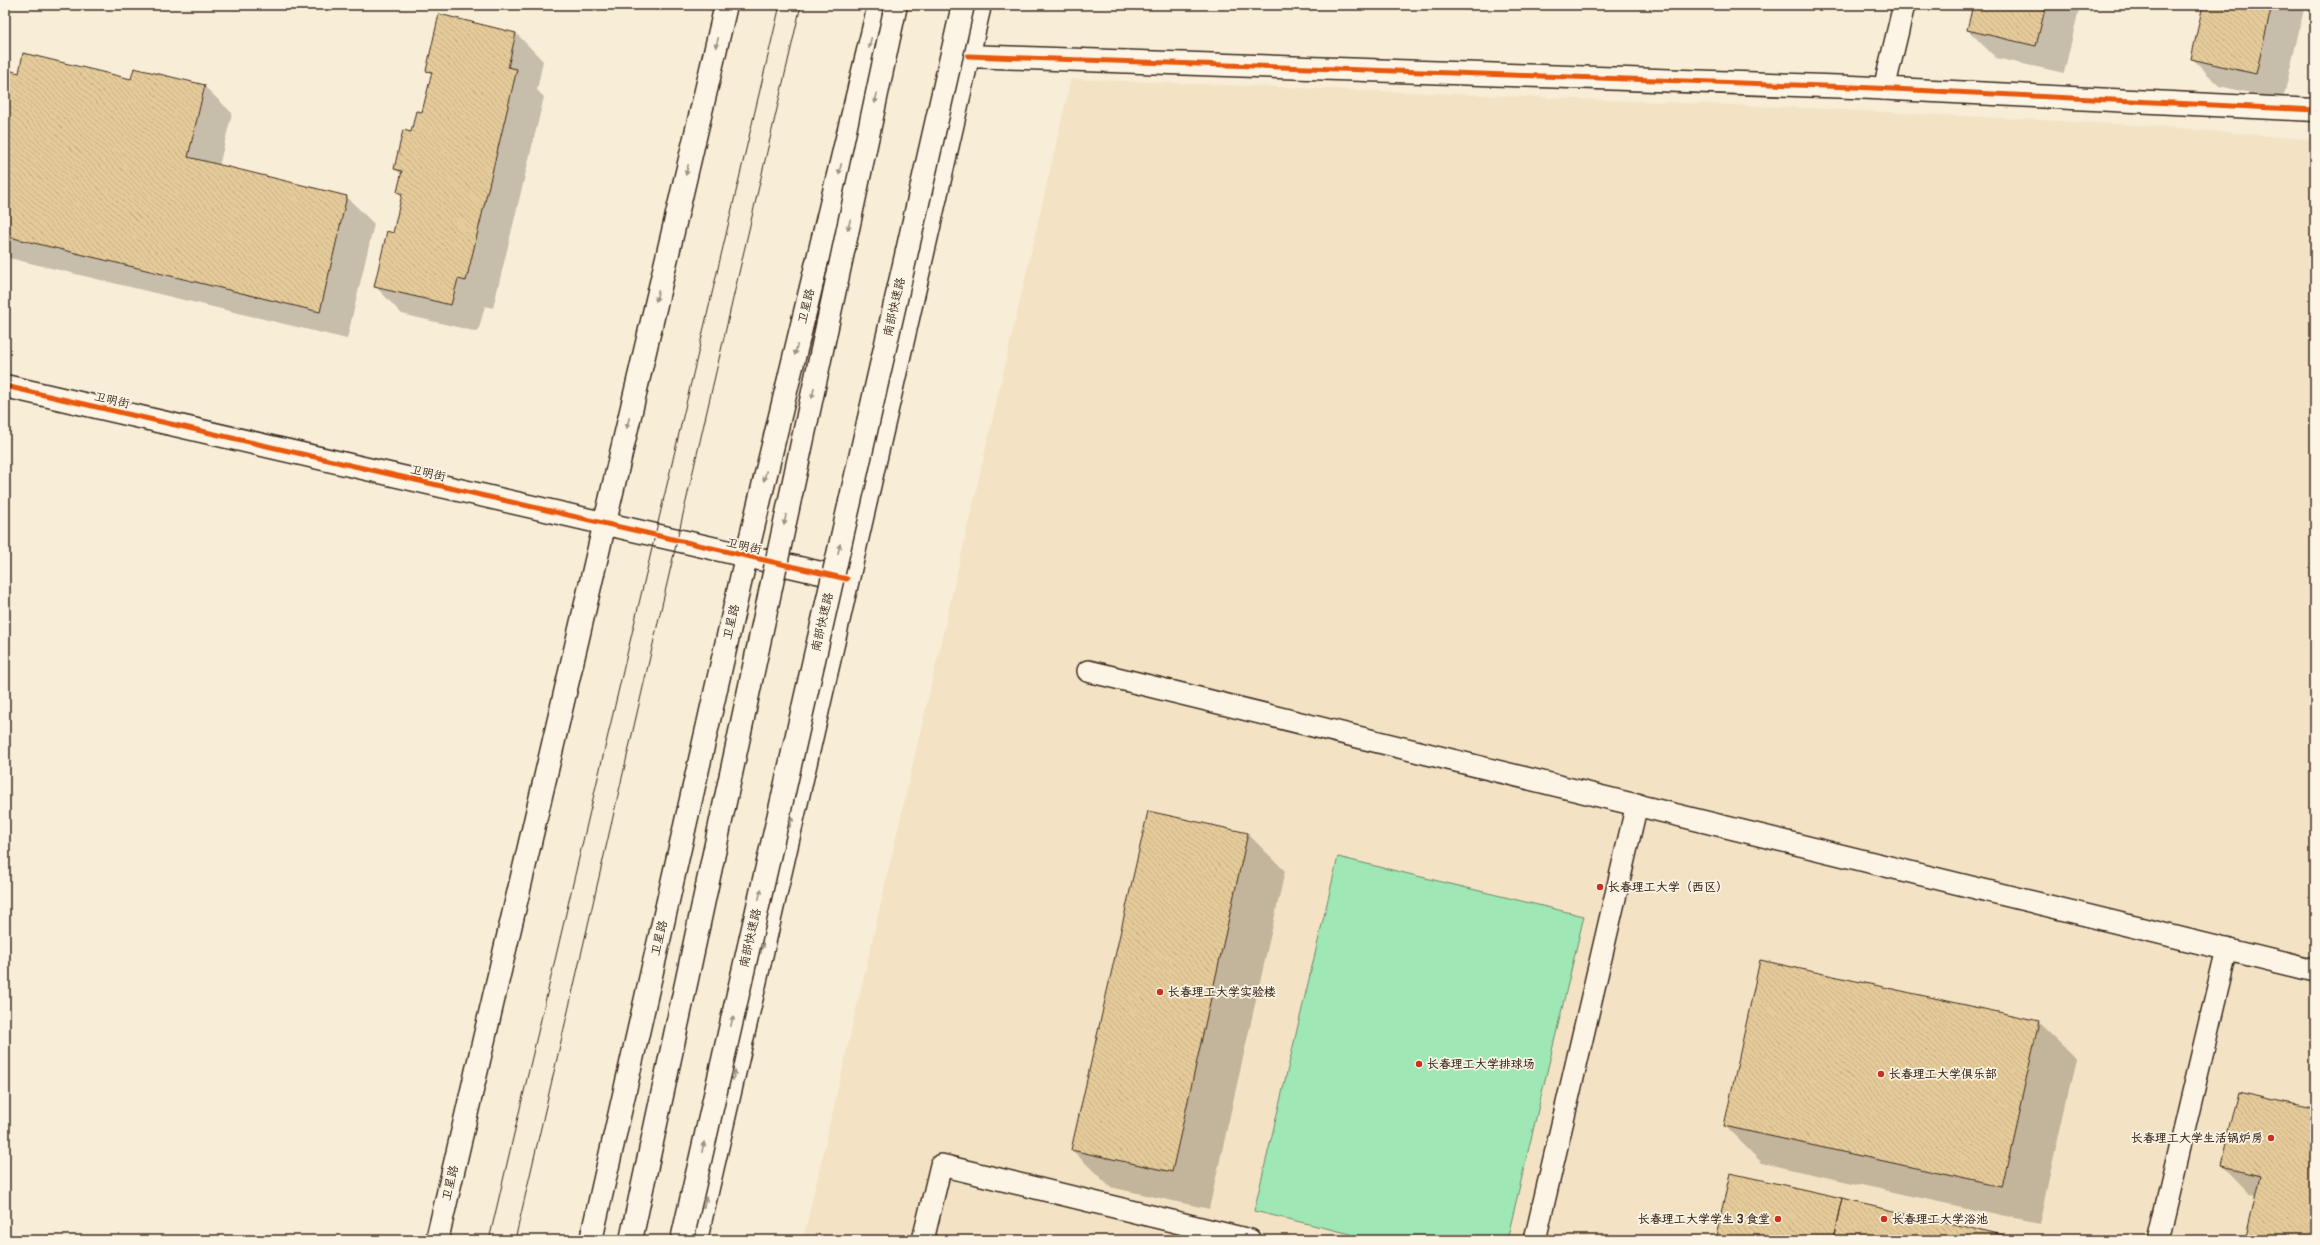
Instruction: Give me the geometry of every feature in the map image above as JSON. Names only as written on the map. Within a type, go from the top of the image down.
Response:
[{"type":"main road","name":"卫星路","points":[[437,1240],[726,5]]},
{"type":"main road","name":"卫星路","points":[[591,1240],[746,557],[880,5]]},
{"type":"main road","points":[[631,1240],[896,5]]},
{"type":"main road","name":"南部快速路","points":[[682,1240],[963,5]]},
{"type":"main road","points":[[696,1240],[846,579],[980,5]]},
{"type":"main road","points":[[968,56],[1884,89],[2315,110]]},
{"type":"main road","name":"卫明街","points":[[5,386],[846,579]]},
{"type":"lane","points":[[1884,89],[1904,5]]},
{"type":"lane","points":[[1088,671],[2315,971]]},
{"type":"lane","points":[[1535,1240],[1637,804]]},
{"type":"lane","points":[[2158,1240],[2227,949]]},
{"type":"lane","points":[[923,1240],[941,1165],[1250,1240]]},
{"type":"shaded area","name":"长春理工大学（西区）","points":[[1071,79],[1788,107],[2155,126],[2315,140],[2315,1240],[803,1240]]},
{"type":"green space","name":"长春理工大学排球场","points":[[1338,857],[1584,916],[1507,1240],[1376,1240],[1254,1211]]},
{"type":"building","points":[[1973,5],[2046,5],[2036,46],[1967,30]]},
{"type":"building","points":[[2203,5],[2272,5],[2256,74],[2191,59]]},
{"type":"building","points":[[439,14],[516,33],[508,67],[517,69],[466,281],[458,279],[451,305],[374,287],[387,231],[393,233],[402,194],[397,192],[402,171],[394,169],[403,130],[411,132],[416,111],[422,112],[432,72],[426,71]]},
{"type":"building","points":[[23,53],[131,79],[134,68],[205,85],[188,157],[347,196],[320,312],[5,236],[5,69],[19,73]]},
{"type":"building","name":"长春理工大学实验楼","points":[[1148,811],[1248,833],[1172,1172],[1071,1150]]},
{"type":"building","name":"长春理工大学俱乐部","points":[[1760,960],[2039,1021],[2002,1187],[1724,1126]]},
{"type":"building","name":"长春理工大学生活锅炉房","points":[[2238,1092],[2315,1109],[2315,1240],[2246,1240],[2261,1175],[2220,1166]]},
{"type":"building","name":"长春理工大学学生 3 食堂","points":[[1730,1173],[1842,1198],[1833,1240],[1715,1240]]},
{"type":"building","name":"长春理工大学浴池","points":[[1842,1198],[2021,1240],[1833,1240]]},
{"type":"tram line","points":[[489,1240],[780,5]]},
{"type":"tram line","points":[[515,1240],[801,5]]},
{"type":"cycle path","points":[[968,56],[1853,87],[2315,110]]},
{"type":"cycle path","points":[[5,386],[847,579]]},
{"type":"place","name":"长春理工大学（西区）","points":[[1600,887]]},
{"type":"place","name":"长春理工大学实验楼","points":[[1160,992]]},
{"type":"place","name":"长春理工大学排球场","points":[[1419,1064]]},
{"type":"place","name":"长春理工大学俱乐部","points":[[1881,1074]]},
{"type":"place","name":"长春理工大学生活锅炉房","points":[[2271,1138]]},
{"type":"place","name":"长春理工大学学生 3 食堂","points":[[1778,1219]]},
{"type":"place","name":"长春理工大学浴池","points":[[1884,1219]]}]
